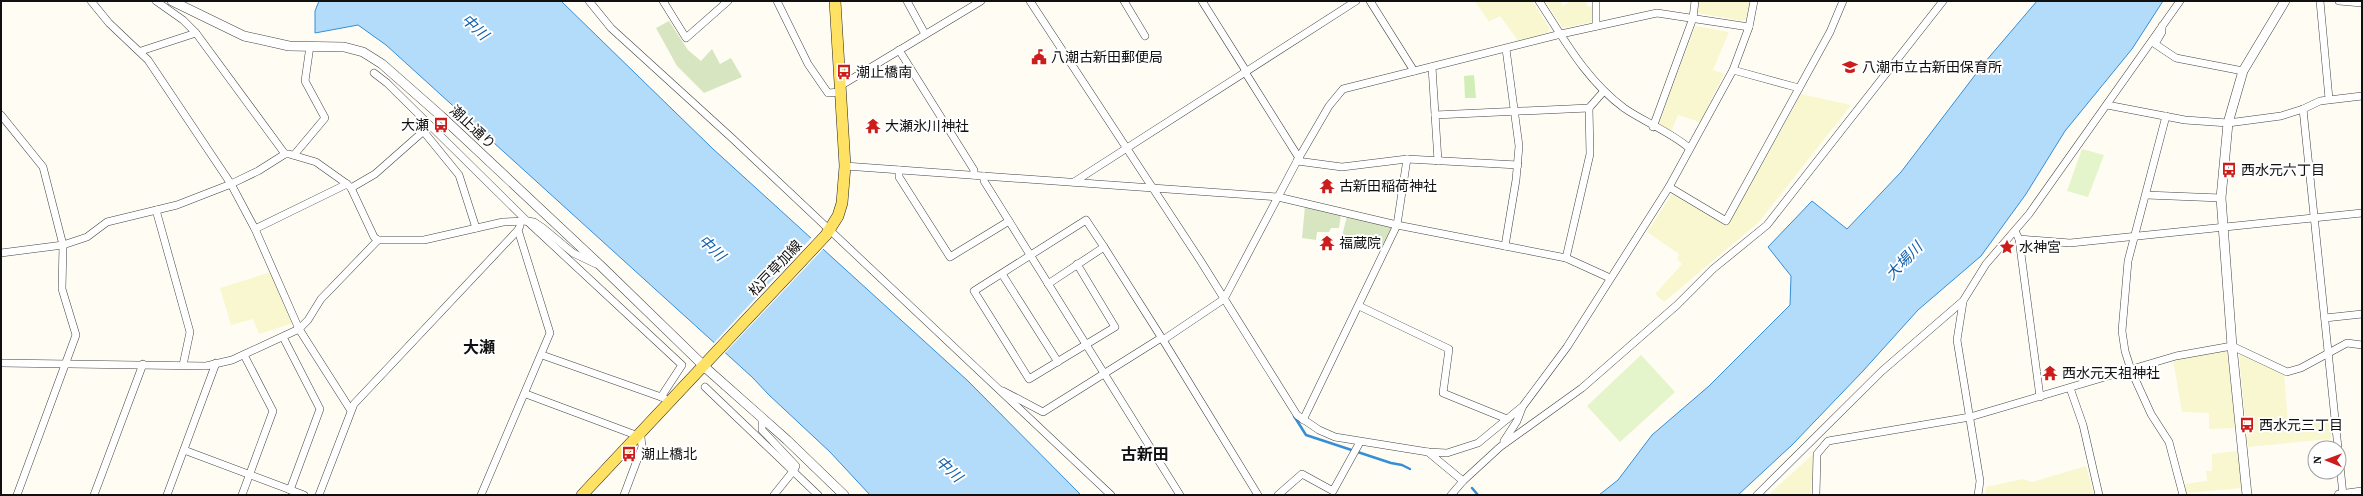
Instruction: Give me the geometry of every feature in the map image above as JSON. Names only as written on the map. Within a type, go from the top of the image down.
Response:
[{"type":"main road","name":"松戸草加線","points":[[582,495],[638,435],[666,399],[707,362],[828,232],[838,216],[842,203],[846,166],[835,1]]},
{"type":"street","points":[[91,1],[109,23],[141,51],[231,184],[255,229],[299,329],[350,409]]},
{"type":"street","points":[[156,1],[183,20],[196,33],[285,154]]},
{"type":"street","name":"潮止通り","points":[[172,1],[244,36],[274,43],[332,46],[353,49],[382,64],[441,116],[602,267],[707,362],[762,418],[844,495]]},
{"type":"street","points":[[589,1],[611,28],[1111,495]]},
{"type":"street","points":[[663,1],[686,38],[728,1]]},
{"type":"street","points":[[777,1],[808,64],[828,93],[840,89],[973,3],[981,1]]},
{"type":"street","points":[[907,1],[925,34]]},
{"type":"street","points":[[1030,1],[1152,187],[1297,415],[1326,434],[1360,442],[1428,452],[1447,453],[1467,448],[1486,438],[1523,406],[1558,361],[1669,187],[1733,70],[1749,27],[1754,1]]},
{"type":"street","points":[[1124,1],[1145,36]]},
{"type":"street","points":[[1202,1],[1246,71],[1298,159],[1342,167],[1407,159],[1518,165]]},
{"type":"street","points":[[1073,182],[1356,1]]},
{"type":"street","points":[[1370,1],[1414,71]]},
{"type":"street","points":[[1539,1],[1585,70],[1604,91],[1623,107],[1689,148]]},
{"type":"street","points":[[1596,1],[1596,26]]},
{"type":"street","points":[[1654,127],[1693,18],[1695,1]]},
{"type":"street","points":[[1669,187],[1726,221],[1830,32],[1843,1]]},
{"type":"street","points":[[1451,495],[1463,481],[1500,446],[1582,388],[1677,305],[1713,269],[1767,225],[1943,1]]},
{"type":"street","points":[[1757,495],[1882,371],[1963,301],[1986,264],[2015,231],[2082,136],[2107,105],[2162,24],[2180,1]]},
{"type":"street","points":[[2247,495],[2232,346],[2221,198],[2228,123],[2243,71],[2285,1]]},
{"type":"street","points":[[2320,1],[2329,99]]},
{"type":"street","points":[[2339,1],[2362,3]]},
{"type":"street","points":[[1000,390],[1043,412],[1224,299],[1298,159],[1329,106],[1343,89],[1561,34],[1657,13],[1749,27]]},
{"type":"street","points":[[2162,24],[2162,32],[2155,44],[2176,58],[2243,71]]},
{"type":"street","points":[[141,51],[196,33]]},
{"type":"street","points":[[294,155],[325,118],[306,82],[310,46]]},
{"type":"street","points":[[1505,246],[1518,165],[1519,146],[1506,49]]},
{"type":"street","points":[[899,50],[974,170],[974,175]]},
{"type":"street","points":[[1432,67],[1438,161]]},
{"type":"street","points":[[1733,70],[1799,88]]},
{"type":"street","points":[[374,73],[387,83],[525,220],[682,365],[666,399],[542,355]]},
{"type":"street","points":[[1566,258],[1590,154],[1589,108],[1604,91]]},
{"type":"street","points":[[2107,105],[2166,116],[2228,123],[2281,116],[2303,109],[2320,101],[2362,96]]},
{"type":"street","points":[[1435,115],[1589,108]]},
{"type":"street","points":[[2303,109],[2337,440]]},
{"type":"street","points":[[1,115],[43,167],[63,245],[62,289],[76,335],[17,495]]},
{"type":"street","points":[[2166,116],[2135,236],[2126,278],[2122,331],[2125,351],[2131,370],[2151,414],[2169,442],[2183,495]]},
{"type":"street","points":[[255,229],[375,174],[424,132],[430,125]]},
{"type":"street","points":[[424,132],[459,174],[476,228]]},
{"type":"street","points":[[1,254],[63,245],[87,237],[107,222],[177,205],[231,184],[258,171],[285,154],[294,155],[316,162],[349,186],[361,213],[374,237],[378,240],[424,240],[476,228],[525,220],[534,222],[543,228],[572,253],[602,267]]},
{"type":"street","points":[[1303,420],[1397,225],[1407,159]]},
{"type":"street","points":[[846,166],[1278,197],[1397,225],[1566,258],[1610,278]]},
{"type":"street","points":[[899,170],[899,177],[950,257],[1009,221]]},
{"type":"street","points":[[984,176],[984,181],[1180,495]]},
{"type":"street","points":[[2146,195],[2221,198]]},
{"type":"street","points":[[156,210],[190,332],[183,365]]},
{"type":"street","points":[[2019,239],[2070,243],[2362,213]]},
{"type":"street","points":[[319,495],[350,409],[518,230],[525,220]]},
{"type":"street","points":[[1077,264],[1115,327],[1029,379],[974,292],[1086,220],[1162,339],[1258,495]]},
{"type":"street","points":[[481,495],[526,394],[550,333],[518,230]]},
{"type":"street","points":[[2015,231],[2019,239],[2040,397]]},
{"type":"street","points":[[1,362],[206,366],[244,355],[299,329],[308,320],[321,299],[378,240]]},
{"type":"street","points":[[1048,284],[1104,247]]},
{"type":"street","points":[[1002,274],[1058,362]]},
{"type":"street","points":[[1963,301],[1957,340],[1980,481],[1978,495]]},
{"type":"street","points":[[1359,306],[1449,349],[1443,392],[1507,419]]},
{"type":"street","points":[[2325,318],[2362,314]]},
{"type":"street","points":[[283,337],[320,409],[290,490]]},
{"type":"street","points":[[1816,495],[1817,454],[1828,442],[1970,417],[2176,356],[2232,346],[2287,372],[2301,368],[2347,343],[2362,345]]},
{"type":"street","points":[[242,495],[273,411],[244,355]]},
{"type":"street","points":[[167,495],[216,363]]},
{"type":"street","points":[[94,495],[143,364]]},
{"type":"street","points":[[705,387],[794,470],[818,495]]},
{"type":"street","points":[[2070,388],[2083,425],[2099,495]]},
{"type":"street","points":[[526,394],[638,435],[642,440],[642,447],[624,495]]},
{"type":"street","points":[[1500,446],[1517,421],[1523,406]]},
{"type":"street","points":[[762,418],[762,430],[787,454],[796,466],[774,495]]},
{"type":"street","points":[[1278,495],[1302,474],[1333,490],[1360,442]]},
{"type":"street","points":[[184,450],[304,495]]},
{"type":"street","points":[[1428,452],[1463,481]]},
{"type":"street","points":[[2341,480],[2342,495],[2362,492]]},
{"type":"green space","points":[[1475,1],[1532,1],[1550,29],[1548,32],[1519,42],[1500,16],[1489,22]]},
{"type":"green space","points":[[1545,1],[1560,1],[1563,6],[1571,1],[1586,1],[1587,6],[1593,7],[1592,22],[1563,28]]},
{"type":"green space","points":[[1697,1],[1750,1],[1747,18],[1743,21],[1698,13]]},
{"type":"green space","points":[[669,21],[688,50],[701,61],[712,49],[720,64],[731,58],[742,77],[704,93],[677,66],[656,28]]},
{"type":"green space","points":[[1695,26],[1729,32],[1713,70],[1724,74],[1700,122],[1678,115],[1670,134],[1658,125]]},
{"type":"green space","points":[[1474,75],[1476,98],[1465,98],[1464,76]]},
{"type":"green space","points":[[1801,94],[1851,105],[1759,222],[1664,302],[1655,294],[1682,264],[1677,259],[1679,254],[1647,232],[1672,194],[1727,226]]},
{"type":"green space","points":[[2082,149],[2104,155],[2088,197],[2067,191]]},
{"type":"green space","points":[[1305,206],[1341,215],[1339,228],[1331,228],[1329,232],[1317,232],[1316,240],[1302,238]]},
{"type":"green space","points":[[1347,216],[1390,227],[1392,229],[1384,245],[1341,240]]},
{"type":"green space","points":[[271,272],[293,323],[259,334],[253,319],[231,325],[220,288]]},
{"type":"green space","points":[[2224,349],[2227,351],[2236,428],[2209,429],[2209,413],[2182,412],[2173,360]]},
{"type":"green space","points":[[2243,353],[2284,373],[2288,422],[2330,418],[2331,439],[2307,440],[2307,441],[2248,447],[2239,355]]},
{"type":"green space","points":[[1641,355],[1675,392],[1620,442],[1587,406]]},
{"type":"green space","points":[[2238,451],[2242,488],[2186,493],[2184,484],[2207,481],[2206,471],[2212,471],[2212,454]]},
{"type":"green space","points":[[1813,454],[1811,495],[1768,495]]},
{"type":"green space","points":[[2086,466],[2094,495],[1985,495],[1986,487],[2023,479],[2032,482]]},
{"type":"water","name":"中川","points":[[319,1],[561,1],[712,148],[968,381],[1081,495],[870,495],[830,452],[752,377],[386,45],[358,25],[315,33],[315,11]]},
{"type":"water","name":"大場川","points":[[2037,1],[2163,1],[2132,49],[2065,131],[2026,194],[1981,256],[1918,310],[1863,371],[1792,445],[1738,495],[1599,495],[1618,480],[1652,435],[1709,386],[1790,305],[1791,276],[1768,247],[1812,201],[1847,229],[1901,172],[1985,62]]},
{"type":"pier","points":[[812,237],[824,248],[724,354],[713,344]]},
{"type":"waterway","points":[[1294,416],[1306,435],[1391,463],[1402,465],[1410,469]]},
{"type":"waterway","points":[[1472,488],[1478,495]]},
{"type":"place","name":"八潮古新田郵便局","points":[[1039,57]]},
{"type":"place","name":"八潮市立古新田保育所","points":[[1850,67]]},
{"type":"place","name":"潮止橋南","points":[[844,72]]},
{"type":"place","name":"大瀬","points":[[441,125]]},
{"type":"place","name":"大瀬氷川神社","points":[[873,126]]},
{"type":"place","name":"西水元六丁目","points":[[2229,170]]},
{"type":"place","name":"古新田稲荷神社","points":[[1327,186]]},
{"type":"place","name":"福蔵院","points":[[1327,243]]},
{"type":"place","name":"水神宮","points":[[2007,247]]},
{"type":"place","name":"西水元天祖神社","points":[[2050,373]]},
{"type":"place","name":"西水元三丁目","points":[[2247,425]]},
{"type":"place","name":"潮止橋北","points":[[629,454]]},
{"type":"district","name":"大瀬","points":[[479,347]]},
{"type":"district","name":"古新田","points":[[1145,454]]}]
